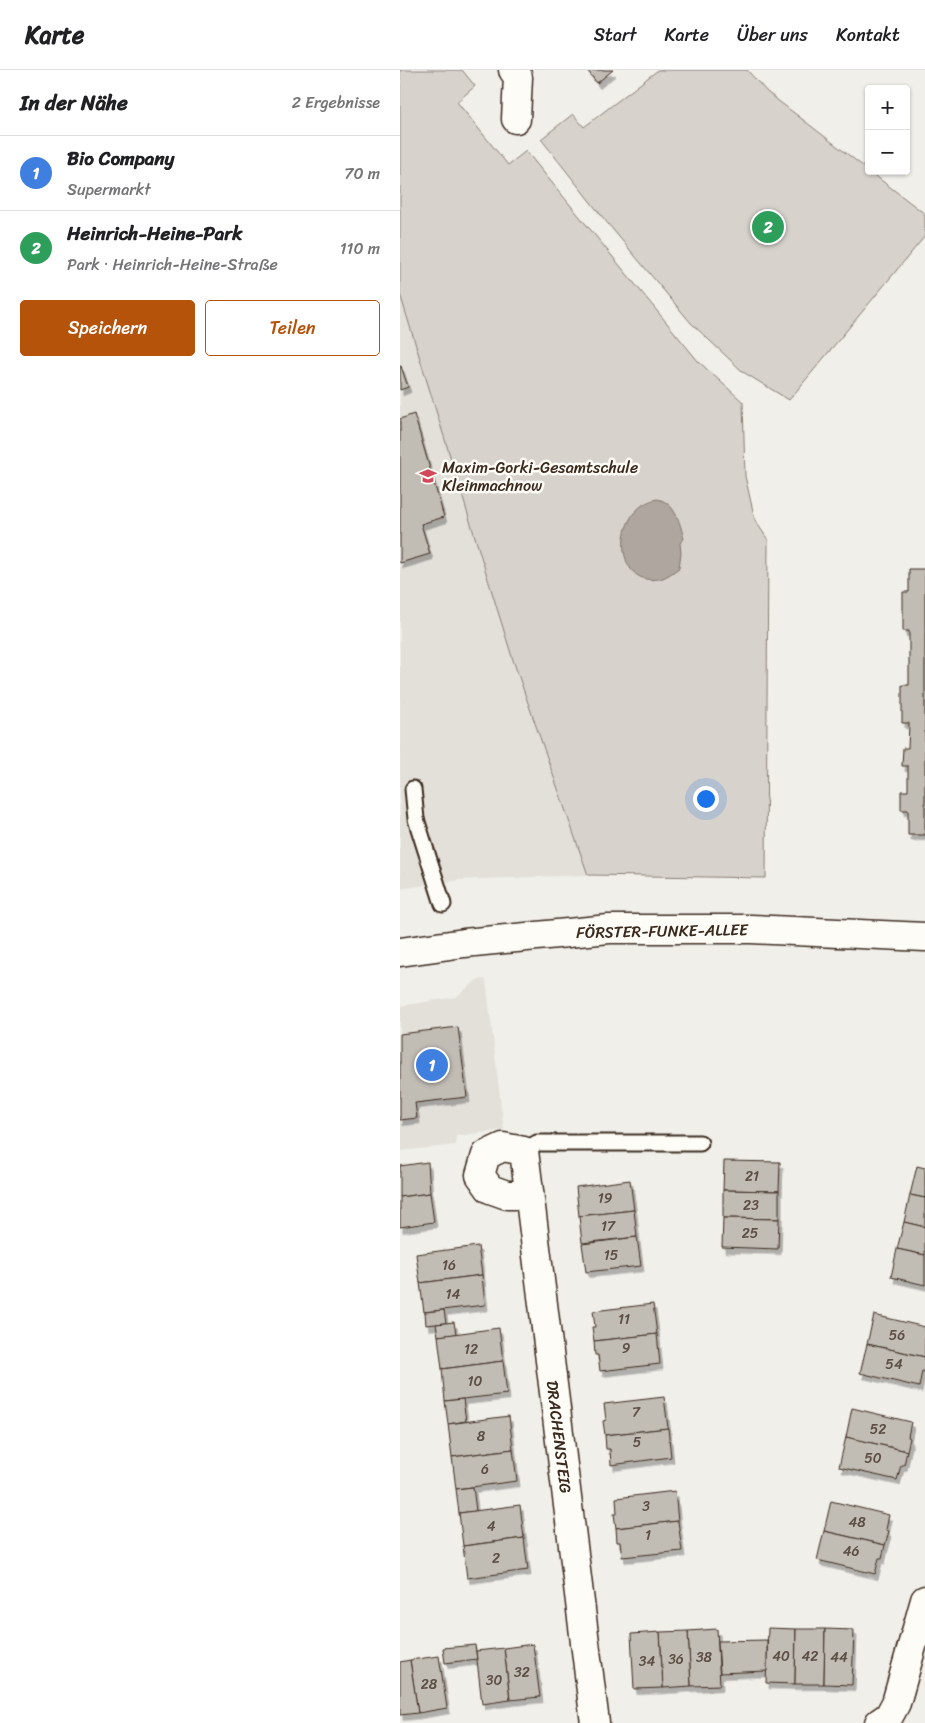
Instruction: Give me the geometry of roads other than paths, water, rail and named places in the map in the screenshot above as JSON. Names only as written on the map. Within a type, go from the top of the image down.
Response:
[{"type":"street","points":[[513,70],[518,77],[516,119]]},
{"type":"street","name":"FÖRSTER-FUNKE-ALLEE","points":[[400,952],[464,942],[609,929],[752,929],[925,937]]},
{"type":"street","points":[[524,1151],[503,1147],[486,1155],[480,1175],[490,1189],[507,1195],[528,1195]]},
{"type":"street","name":"DRACHENSTEIG","points":[[524,1151],[595,1723]]},
{"type":"street","points":[[879,1723],[889,1716],[896,1703],[925,1600]]},
{"type":"lane","points":[[412,789],[416,819],[443,904]]},
{"type":"lane","points":[[524,1151],[537,1143],[700,1143]]},
{"type":"place","name":"Heinrich-Heine-Park","points":[[768,227]]},
{"type":"place","name":"Maxim-Gorki-Gesamtschule Kleinmachnow","points":[[428,476]]},
{"type":"place","name":"Bio Company","points":[[432,1065]]}]
